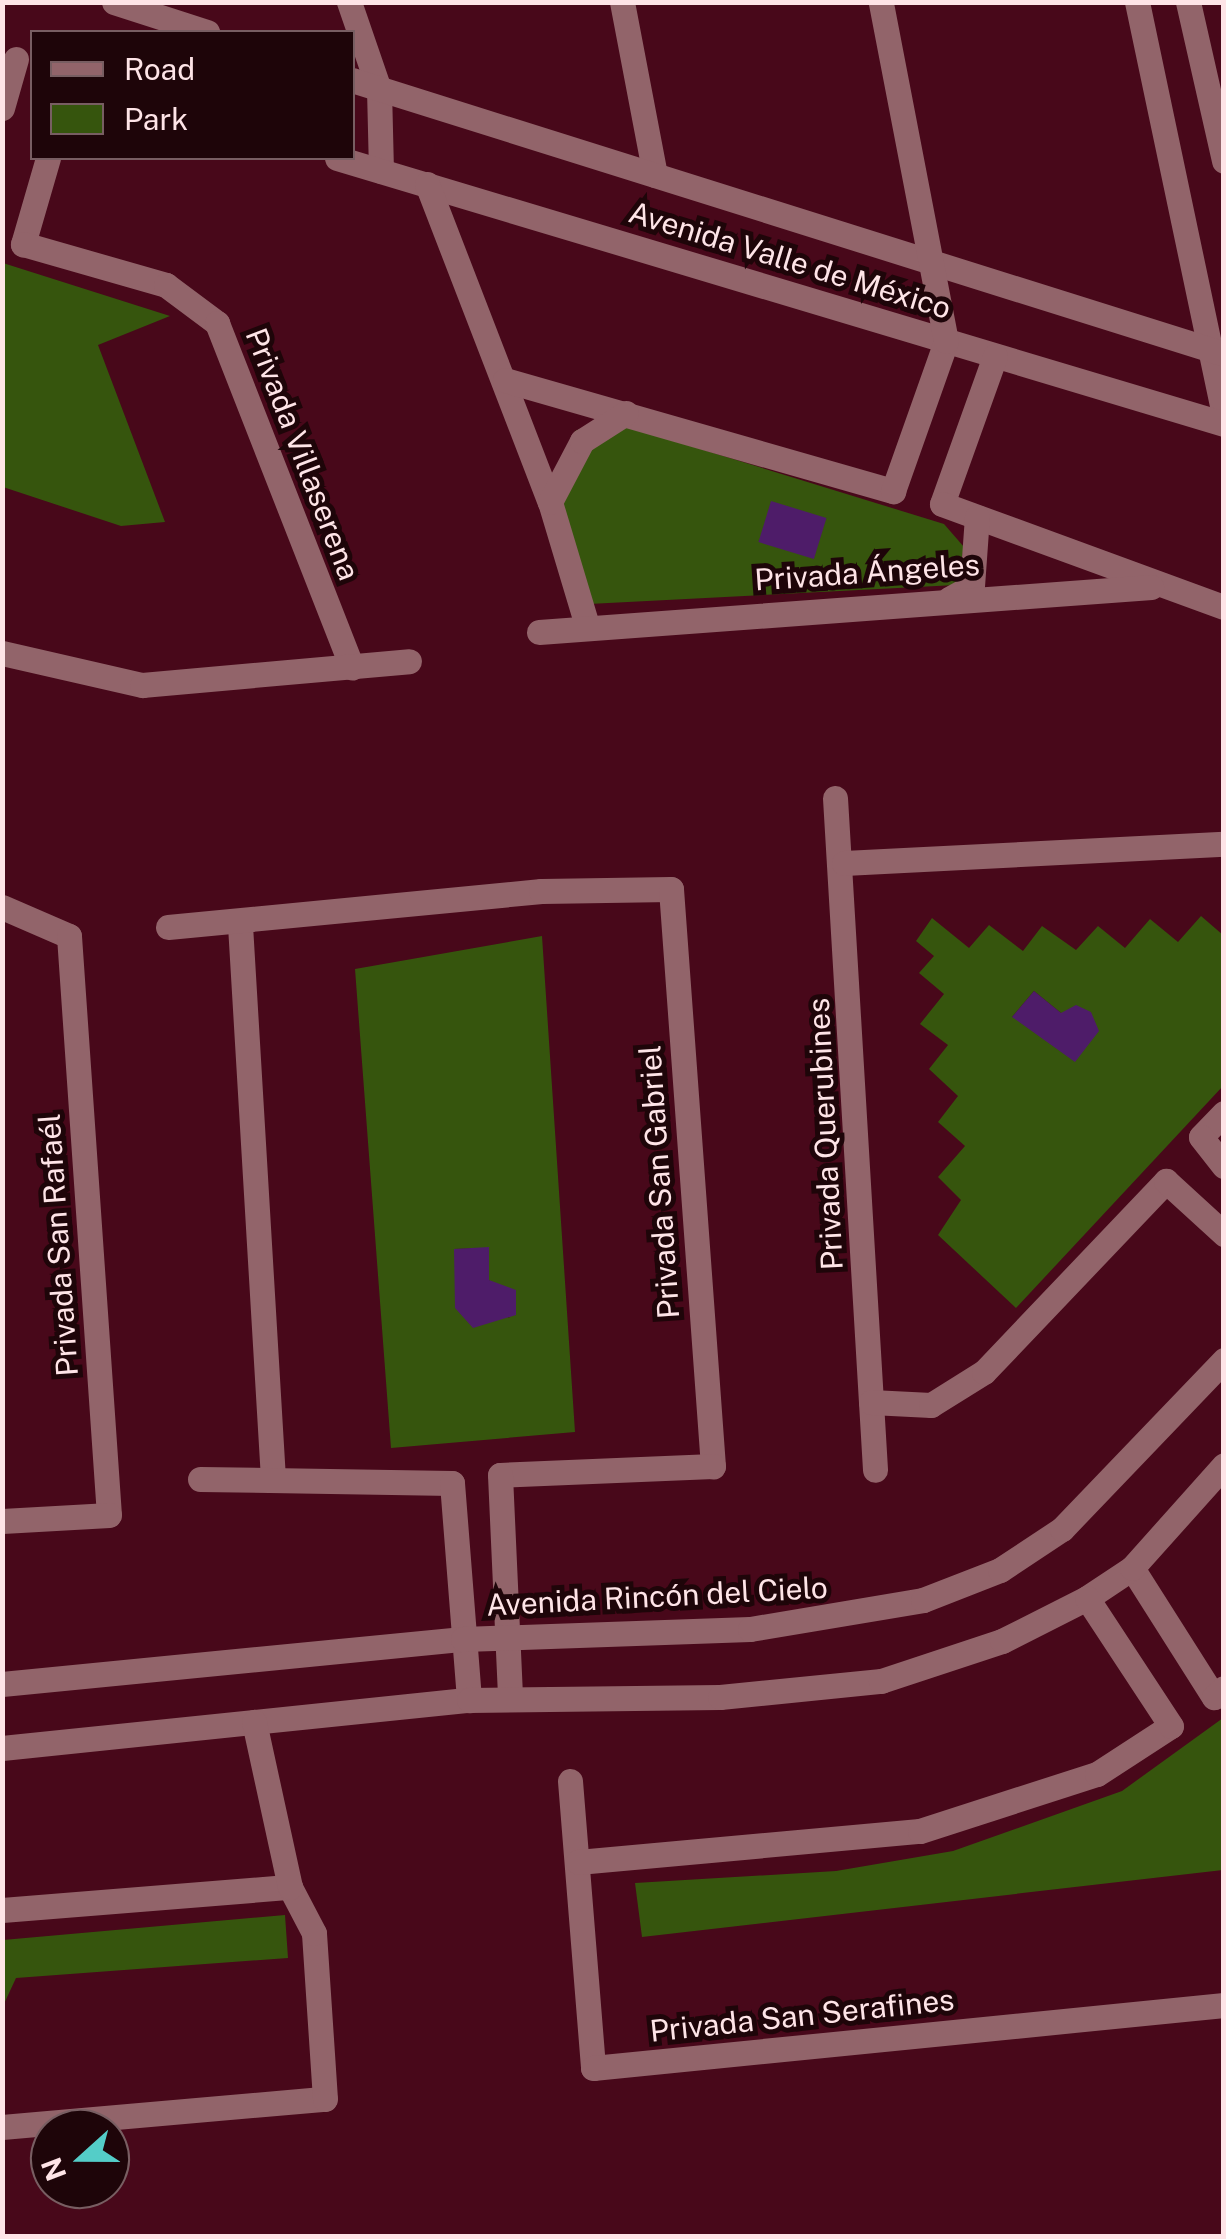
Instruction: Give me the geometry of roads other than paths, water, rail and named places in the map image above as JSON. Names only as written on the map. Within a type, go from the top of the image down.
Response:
[{"type":"street","points":[[114,2],[201,30]]},
{"type":"street","points":[[349,2],[380,89],[381,171]]},
{"type":"street","points":[[622,2],[655,175]]},
{"type":"street","points":[[505,380],[893,490],[946,341],[881,2]]},
{"type":"street","points":[[1137,2],[1219,352],[1224,414]]},
{"type":"street","points":[[1188,2],[1224,160]]},
{"type":"street","points":[[2,108],[17,60]]},
{"type":"street","name":"Avenida Valle de México","points":[[355,81],[655,175],[930,254],[1219,352]]},
{"type":"street","name":"Privada Villaserena","points":[[47,160],[23,244],[166,285],[217,323],[352,668]]},
{"type":"street","name":"Avenida Valle de México","points":[[344,160],[1224,424]]},
{"type":"street","points":[[427,184],[550,502],[587,625]]},
{"type":"street","name":"Privada Ángeles","points":[[995,356],[942,504],[1151,588],[1224,607]]},
{"type":"street","points":[[550,502],[582,441],[626,413]]},
{"type":"street","points":[[949,599],[972,586],[977,516]]},
{"type":"street","name":"Privada Ángeles","points":[[539,632],[587,625],[1151,588]]},
{"type":"street","points":[[2,653],[142,684],[409,661]]},
{"type":"street","name":"Privada Querubines","points":[[835,798],[844,863],[874,1470]]},
{"type":"street","points":[[844,863],[1224,844]]},
{"type":"street","name":"Privada San Gabriel","points":[[168,927],[240,925],[541,891],[671,888],[713,1466],[500,1474],[504,1639],[510,1698]]},
{"type":"street","name":"Privada San Rafaél","points":[[2,907],[69,936],[110,1515],[2,1521]]},
{"type":"street","points":[[240,925],[273,1479]]},
{"type":"street","points":[[1224,1113],[1201,1137],[1224,1166]]},
{"type":"street","points":[[872,1402],[931,1405],[984,1372],[1166,1181],[1224,1234]]},
{"type":"street","name":"Avenida Rincón del Cielo","points":[[2,1684],[463,1639],[856,1616],[985,1576],[1105,1493],[1224,1360]]},
{"type":"street","points":[[2,1748],[469,1700],[827,1691],[984,1647],[1087,1598],[1132,1568],[1224,1466]]},
{"type":"street","points":[[200,1479],[452,1482],[469,1700]]},
{"type":"street","points":[[1132,1568],[1214,1697],[1224,1688]]},
{"type":"street","points":[[578,1862],[974,1819],[1097,1774],[1171,1726],[1087,1598]]},
{"type":"street","points":[[2,2127],[325,2099],[314,1933],[290,1888],[254,1722]]},
{"type":"street","name":"Privada San Serafines","points":[[570,1781],[594,2068],[1224,2005]]},
{"type":"street","points":[[2,1910],[290,1888]]}]
